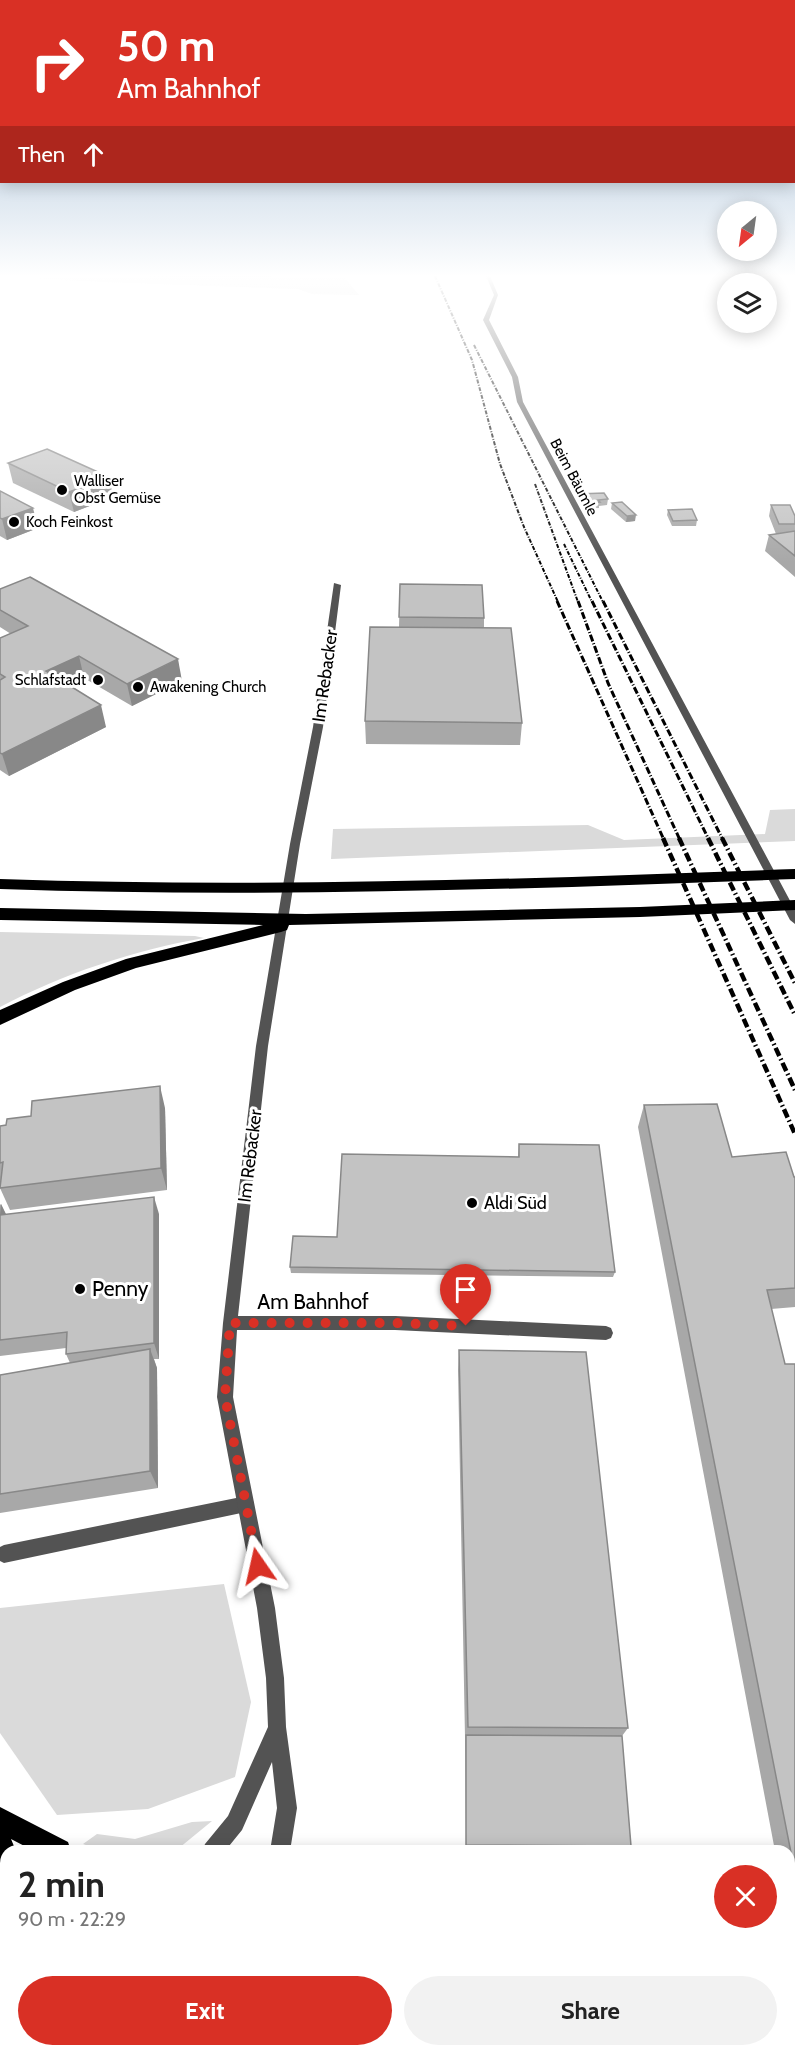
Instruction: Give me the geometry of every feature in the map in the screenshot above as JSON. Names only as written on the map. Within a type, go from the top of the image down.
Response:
[{"type":"highway","points":[[0,884],[322,888],[530,884],[795,874]]},
{"type":"highway","points":[[0,915],[306,920],[640,912],[795,905]]},
{"type":"highway","points":[[0,1018],[69,986],[132,963],[306,920]]},
{"type":"main road","points":[[0,1819],[47,1845]]},
{"type":"street","name":"Beim Bäumle","points":[[511,372],[520,402],[795,920]]},
{"type":"street","name":"Im Rebacker","points":[[281,1845],[288,1808],[277,1727],[275,1678],[266,1608],[225,1397],[230,1323],[271,983],[318,727],[337,585]]},
{"type":"street","name":"Am Bahnhof","points":[[230,1323],[395,1323],[606,1333]]},
{"type":"street","points":[[4,1554],[246,1504]]},
{"type":"street","name":"Im Rebacker","points":[[217,1845],[235,1823],[277,1727]]},
{"type":"shaded area","points":[[795,809],[795,841],[331,859],[333,829],[588,825],[624,840],[765,834],[770,810]]},
{"type":"shaded area","points":[[0,932],[204,938],[125,956],[49,984],[0,1007]]},
{"type":"shaded area","points":[[224,1584],[251,1702],[235,1777],[148,1809],[57,1815],[0,1733],[0,1608]]},
{"type":"shaded area","points":[[212,1821],[183,1845],[83,1844],[97,1834],[135,1839],[192,1822]]},
{"type":"building","points":[[47,449],[109,477],[69,492],[8,463]]},
{"type":"building","points":[[0,491],[33,508],[0,518]]},
{"type":"building","points":[[604,493],[608,499],[583,503],[578,494]]},
{"type":"building","points":[[622,502],[636,515],[627,516],[612,503]]},
{"type":"building","points":[[771,505],[790,505],[795,516],[795,524],[779,524]]},
{"type":"building","points":[[692,509],[697,520],[673,521],[668,510]]},
{"type":"building","points":[[795,531],[795,556],[769,535]]},
{"type":"building","points":[[30,577],[178,659],[127,684],[79,656],[46,671],[101,705],[2,754],[0,753],[0,680],[5,677],[0,674],[0,638],[28,626],[0,610],[0,589]]},
{"type":"building","points":[[400,584],[482,585],[484,618],[399,617]]},
{"type":"building","points":[[370,627],[511,628],[522,723],[365,721]]},
{"type":"building","points":[[160,1086],[161,1168],[0,1188],[3,1162],[0,1163],[0,1126],[6,1125],[7,1119],[31,1116],[32,1101]]},
{"type":"building","points":[[717,1104],[732,1157],[786,1152],[795,1177],[795,1288],[767,1290],[785,1364],[795,1364],[795,1845],[789,1845],[644,1105]]},
{"type":"building","name":"Aldi Süd","points":[[519,1144],[599,1145],[615,1272],[290,1267],[293,1236],[337,1237],[342,1154],[519,1157]]},
{"type":"building","name":"Penny","points":[[154,1197],[154,1343],[66,1354],[67,1332],[0,1340],[0,1215]]},
{"type":"building","points":[[150,1349],[150,1471],[0,1494],[0,1375]]},
{"type":"building","points":[[459,1350],[586,1352],[628,1728],[468,1727]]},
{"type":"building","points":[[466,1735],[622,1736],[631,1845],[466,1845]]},
{"type":"railway","points":[[475,372],[500,464],[524,527],[558,602]]},
{"type":"railway","points":[[488,372],[603,602]]},
{"type":"railway","points":[[535,484],[578,602]]},
{"type":"railway","points":[[564,544],[592,602]]},
{"type":"railway","points":[[557,601],[664,840]]},
{"type":"railway","points":[[578,601],[608,683],[680,840]]},
{"type":"railway","points":[[592,601],[709,840]]},
{"type":"railway","points":[[603,601],[723,840]]},
{"type":"railway","points":[[663,838],[795,1134]]},
{"type":"railway","points":[[679,838],[795,1090]]},
{"type":"railway","points":[[708,838],[795,1015]]},
{"type":"railway","points":[[722,838],[795,983]]},
{"type":"place","name":"Walliser Obst Gemüse","points":[[62,490]]},
{"type":"place","name":"Koch Feinkost","points":[[14,522]]},
{"type":"place","name":"Schlafstadt","points":[[98,680]]},
{"type":"place","name":"Awakening Church","points":[[138,687]]},
{"type":"place","name":"Aldi Süd","points":[[472,1203]]},
{"type":"place","name":"Penny","points":[[80,1289]]},
{"type":"route","points":[[258,1566],[225,1397],[230,1323],[395,1323],[466,1326]]}]
